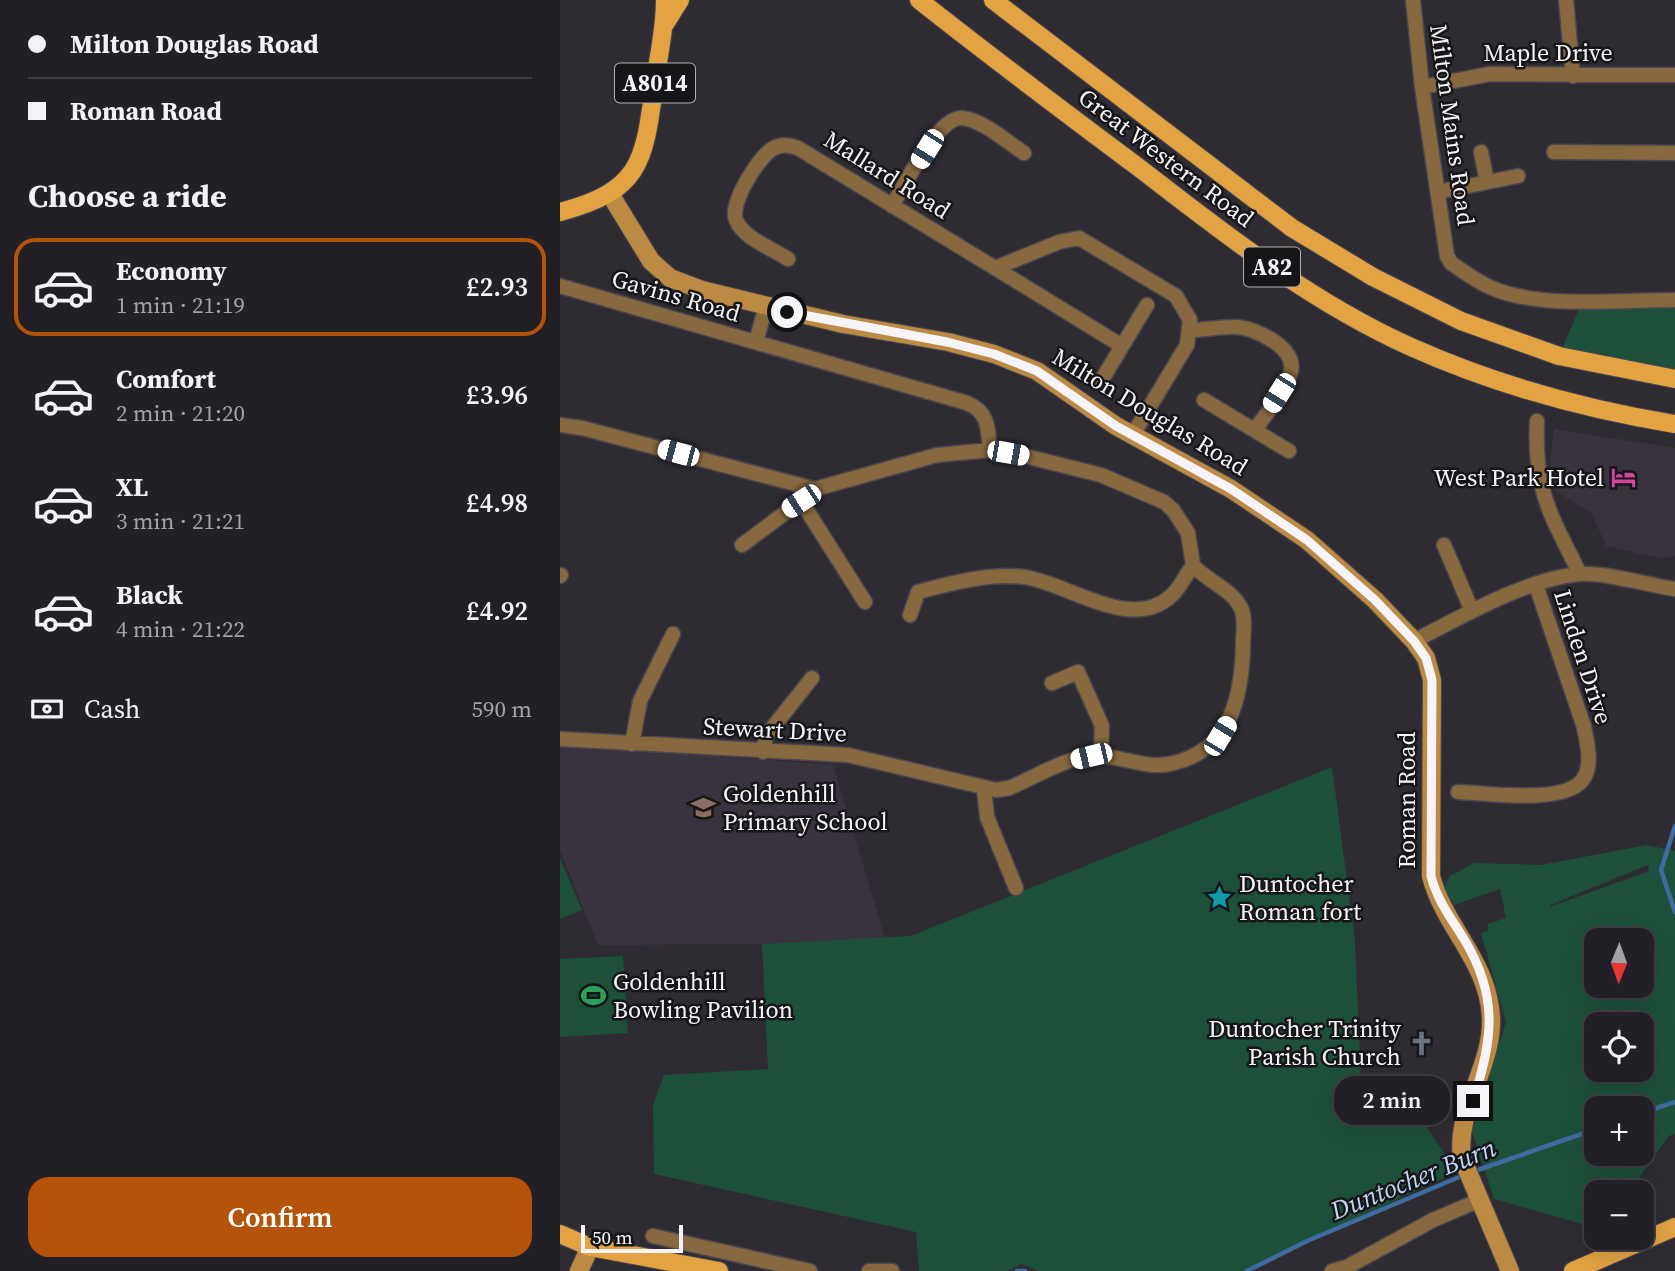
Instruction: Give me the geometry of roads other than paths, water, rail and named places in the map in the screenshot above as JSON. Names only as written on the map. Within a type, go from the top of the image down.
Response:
[{"type":"main road","name":"A8014","points":[[560,212],[594,203],[610,194],[632,175],[642,155],[665,24],[665,0]]},
{"type":"main road","name":"A8014","points":[[665,24],[680,0]]},
{"type":"main road","name":"Great Western Road","points":[[919,0],[1219,229],[1322,300],[1410,346],[1476,374],[1589,408],[1675,424]]},
{"type":"main road","name":"Great Western Road","points":[[993,0],[1292,228],[1373,277],[1461,321],[1559,356],[1675,379]]},
{"type":"main road","points":[[1573,1271],[1675,1227]]},
{"type":"main road","points":[[560,1234],[590,1247],[719,1271]]},
{"type":"street","name":"Milton Mains Road","points":[[1413,0],[1422,87],[1447,256],[1451,263],[1473,279],[1517,296],[1542,300],[1675,300]]},
{"type":"street","points":[[1566,0],[1573,76]]},
{"type":"street","name":"Maple Drive","points":[[1422,87],[1490,74],[1675,75]]},
{"type":"street","points":[[892,206],[939,130],[952,120],[961,118],[978,123],[1024,153]]},
{"type":"street","name":"Mallard Road","points":[[788,259],[747,233],[735,219],[736,198],[773,148],[798,148],[1122,346]]},
{"type":"street","points":[[1482,152],[1487,182]]},
{"type":"street","points":[[1553,152],[1675,153]]},
{"type":"street","points":[[1438,192],[1518,176]]},
{"type":"street","name":"Milton Douglas Road","points":[[610,194],[660,271],[692,287],[843,324],[947,342],[994,354],[1045,376],[1132,436],[1231,489],[1289,526],[1332,560],[1414,641]]},
{"type":"street","points":[[995,268],[1070,239],[1086,239],[1176,296],[1190,320],[1184,352],[1132,436]]},
{"type":"street","name":"Gavins Road","points":[[560,286],[975,406],[986,418],[990,450]]},
{"type":"street","points":[[1101,381],[1147,305]]},
{"type":"street","points":[[756,342],[766,306]]},
{"type":"street","points":[[1190,330],[1228,327],[1251,330],[1286,350],[1291,357],[1291,374],[1255,430]]},
{"type":"street","points":[[1204,400],[1289,451]]},
{"type":"street","points":[[1536,421],[1535,463],[1543,499],[1580,574]]},
{"type":"street","points":[[560,425],[582,428],[797,490],[822,489],[908,461],[990,450],[1073,467],[1152,495],[1173,510],[1188,533],[1193,565],[1172,595],[1155,607],[1139,611],[1114,607],[1045,581],[1002,577],[952,583],[918,592],[910,615]]},
{"type":"street","points":[[742,545],[797,490]]},
{"type":"street","points":[[797,490],[865,602]]},
{"type":"street","points":[[1444,545],[1472,611]]},
{"type":"street","name":"Stewart Drive","points":[[560,739],[848,755],[984,789],[1009,789],[1077,759],[1101,755],[1155,765],[1185,760],[1220,736],[1235,710],[1242,670],[1242,613],[1234,598],[1193,565]]},
{"type":"street","points":[[1414,641],[1472,611],[1536,585],[1580,574],[1675,589]]},
{"type":"street","name":"Linden Drive","points":[[1458,792],[1560,795],[1577,787],[1585,776],[1588,746],[1584,727],[1536,585]]},
{"type":"street","points":[[632,744],[640,701],[673,634]]},
{"type":"street","name":"Roman Road","points":[[1414,641],[1426,658],[1432,680],[1431,876],[1439,902],[1474,958],[1490,1006],[1490,1034],[1464,1127],[1462,1158],[1510,1271]]},
{"type":"street","points":[[1052,683],[1078,672],[1102,726],[1101,755]]},
{"type":"street","points":[[763,752],[766,736],[812,678]]},
{"type":"street","points":[[984,789],[987,817],[1016,888]]},
{"type":"street","points":[[1332,1271],[1347,1267],[1478,1195]]},
{"type":"street","points":[[653,1236],[810,1271]]},
{"type":"street","points":[[579,1271],[590,1247]]},
{"type":"street","points":[[869,1271],[892,1271]]},
{"type":"waterway","name":"Duntocher Burn","points":[[1675,826],[1661,870],[1675,912]]},
{"type":"waterway","name":"Duntocher Burn","points":[[1654,1109],[1675,1102]]},
{"type":"waterway","name":"Duntocher Burn","points":[[1472,1172],[1584,1133]]},
{"type":"waterway","name":"Duntocher Burn","points":[[1247,1271],[1307,1241],[1464,1175]]},
{"type":"waterway","name":"Duntocher Burn","points":[[1017,1271],[1025,1271]]},
{"type":"place","name":"West Park Hotel","points":[[1624,478]]},
{"type":"place","name":"Goldenhill Primary School","points":[[703,808]]},
{"type":"place","name":"Duntocher Roman fort","points":[[1219,898]]},
{"type":"place","name":"Goldenhill Bowling Pavilion","points":[[593,996]]},
{"type":"place","name":"Duntocher Trinity Parish Church","points":[[1421,1043]]}]
